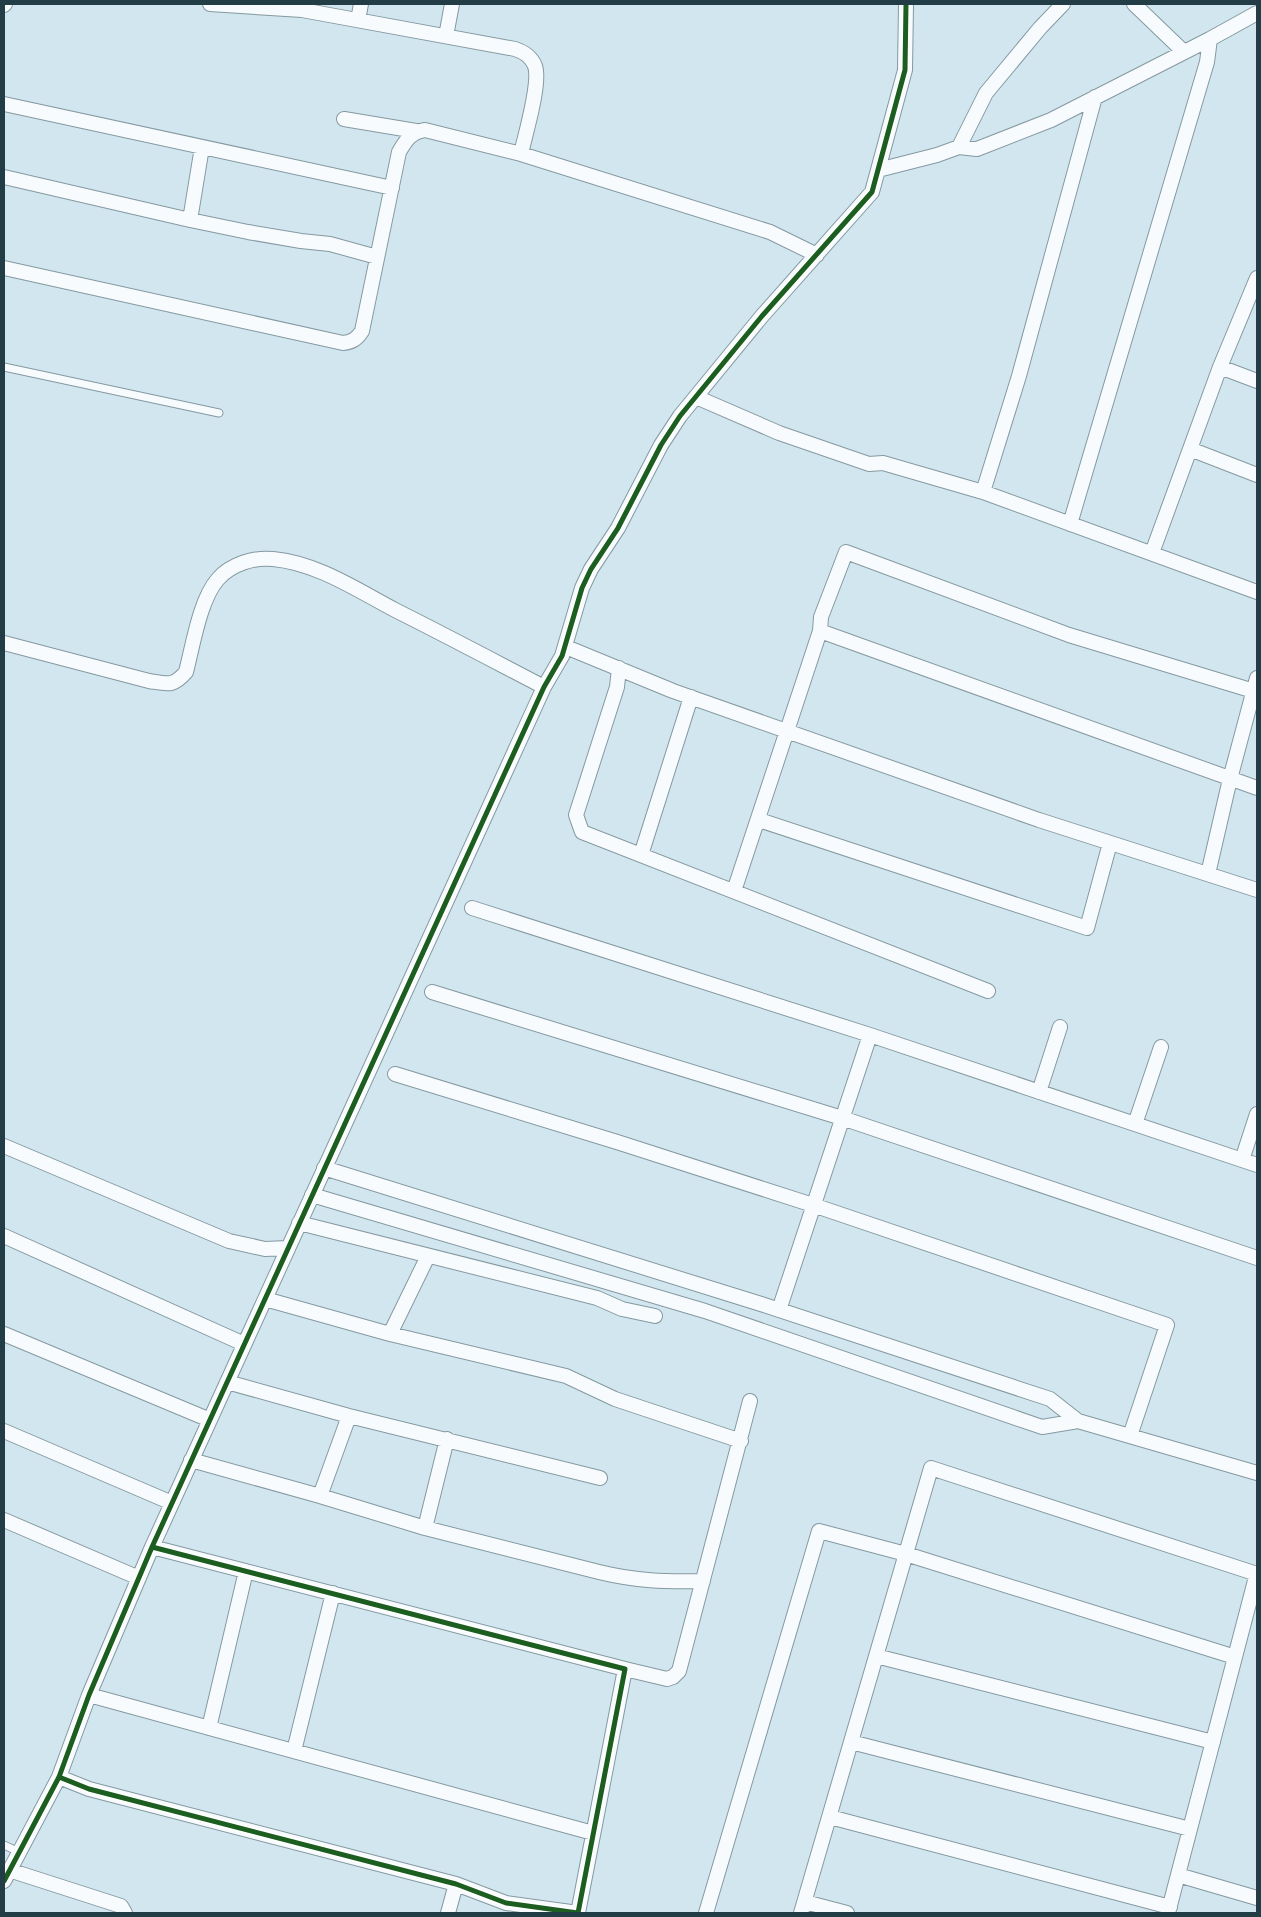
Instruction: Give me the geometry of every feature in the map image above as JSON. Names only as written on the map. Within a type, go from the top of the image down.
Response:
[{"type":"street","points":[[210,4],[302,10],[515,49],[526,53],[536,68],[537,82],[521,154]]},
{"type":"street","points":[[358,20],[361,4]]},
{"type":"street","points":[[446,36],[452,4]]},
{"type":"street","points":[[125,1913],[121,1906],[6,1876],[59,1777],[89,1695],[191,1460],[544,687],[562,656],[582,588],[591,569],[618,528],[661,445],[696,397],[762,316],[872,192],[905,70],[906,4]]},
{"type":"street","points":[[959,147],[986,93],[1040,28],[1063,4]]},
{"type":"street","points":[[1134,4],[1184,52]]},
{"type":"street","points":[[878,170],[959,147],[978,149],[1051,120],[1257,14]]},
{"type":"street","points":[[1070,524],[1207,62],[1210,39]]},
{"type":"street","points":[[983,492],[1019,376],[1096,97]]},
{"type":"street","points":[[4,104],[392,188]]},
{"type":"street","points":[[344,119],[416,131],[425,130],[521,154],[770,232],[817,255]]},
{"type":"street","points":[[4,268],[343,343],[350,342],[358,337],[362,331],[399,152],[405,141],[416,131]]},
{"type":"street","points":[[190,220],[202,147]]},
{"type":"street","points":[[4,177],[190,220],[266,235],[330,244],[377,257]]},
{"type":"street","points":[[1152,552],[1220,367],[1257,278]]},
{"type":"street","points":[[1220,367],[1257,381]]},
{"type":"street","points":[[696,397],[779,432],[869,464],[883,463],[983,492],[1152,552],[1257,592]]},
{"type":"street","points":[[1190,449],[1257,475]]},
{"type":"street","points":[[734,891],[820,631],[822,617],[846,552],[1069,635],[1256,687],[1230,779],[1208,874]]},
{"type":"street","points":[[4,643],[149,681],[166,684],[177,681],[186,672],[207,594],[218,578],[232,567],[247,561],[273,559],[301,564],[341,581],[544,687]]},
{"type":"street","points":[[820,631],[1257,788]]},
{"type":"street","points":[[566,646],[691,697],[1039,820],[1257,890]]},
{"type":"street","points":[[619,668],[617,687],[576,815],[582,832],[988,990]]},
{"type":"street","points":[[641,855],[691,697]]},
{"type":"street","points":[[759,820],[1087,928],[1110,843]]},
{"type":"street","points":[[472,908],[870,1035],[1257,1165]]},
{"type":"street","points":[[432,992],[842,1118],[1257,1258]]},
{"type":"street","points":[[1039,1092],[1060,1027]]},
{"type":"street","points":[[779,1310],[870,1035]]},
{"type":"street","points":[[1135,1124],[1161,1047]]},
{"type":"street","points":[[396,1074],[813,1205],[1167,1325],[1130,1436]]},
{"type":"street","points":[[1242,1160],[1257,1114]]},
{"type":"street","points":[[4,1146],[229,1241],[259,1248],[288,1248]]},
{"type":"street","points":[[324,1168],[779,1310],[1050,1398],[1078,1421],[1257,1473]]},
{"type":"street","points":[[312,1195],[705,1311],[1042,1427],[1078,1421]]},
{"type":"street","points":[[299,1223],[597,1298],[622,1309],[655,1316]]},
{"type":"street","points":[[4,1236],[244,1344]]},
{"type":"street","points":[[390,1334],[428,1256]]},
{"type":"street","points":[[265,1299],[390,1334],[566,1376],[615,1399],[740,1441]]},
{"type":"street","points":[[4,1334],[210,1420]]},
{"type":"street","points":[[227,1382],[349,1416],[600,1478]]},
{"type":"street","points":[[152,1547],[667,1679],[673,1677],[679,1671],[750,1401]]},
{"type":"street","points":[[320,1496],[349,1416]]},
{"type":"street","points":[[4,1431],[172,1503]]},
{"type":"street","points":[[426,1528],[447,1439]]},
{"type":"street","points":[[191,1460],[426,1528],[626,1579],[654,1582],[703,1581]]},
{"type":"street","points":[[830,1817],[1169,1910],[1257,1574],[931,1468],[803,1908],[847,1913]]},
{"type":"street","points":[[4,1520],[139,1578]]},
{"type":"street","points":[[706,1913],[819,1531],[906,1554],[1235,1657]]},
{"type":"street","points":[[209,1728],[246,1571]]},
{"type":"street","points":[[294,1751],[332,1594]]},
{"type":"street","points":[[876,1656],[1213,1742]]},
{"type":"street","points":[[59,1777],[98,1791],[456,1884],[506,1903],[578,1913],[625,1669]]},
{"type":"street","points":[[89,1695],[593,1833]]},
{"type":"street","points":[[851,1742],[1190,1829]]},
{"type":"street","points":[[1178,1876],[1257,1898]]},
{"type":"street","points":[[448,1913],[456,1884]]},
{"type":"lane","points":[[4,367],[219,413]]},
{"type":"lane","points":[[4,1845],[18,1852]]},
{"type":"cycle path","points":[[4,1881],[59,1777],[89,1695],[152,1547],[544,687],[562,656],[582,588],[591,569],[618,528],[661,445],[680,416],[762,316],[872,192],[905,70],[906,4]]},
{"type":"cycle path","points":[[59,1777],[89,1789],[456,1884],[506,1903],[578,1913],[625,1669],[152,1547]]}]
